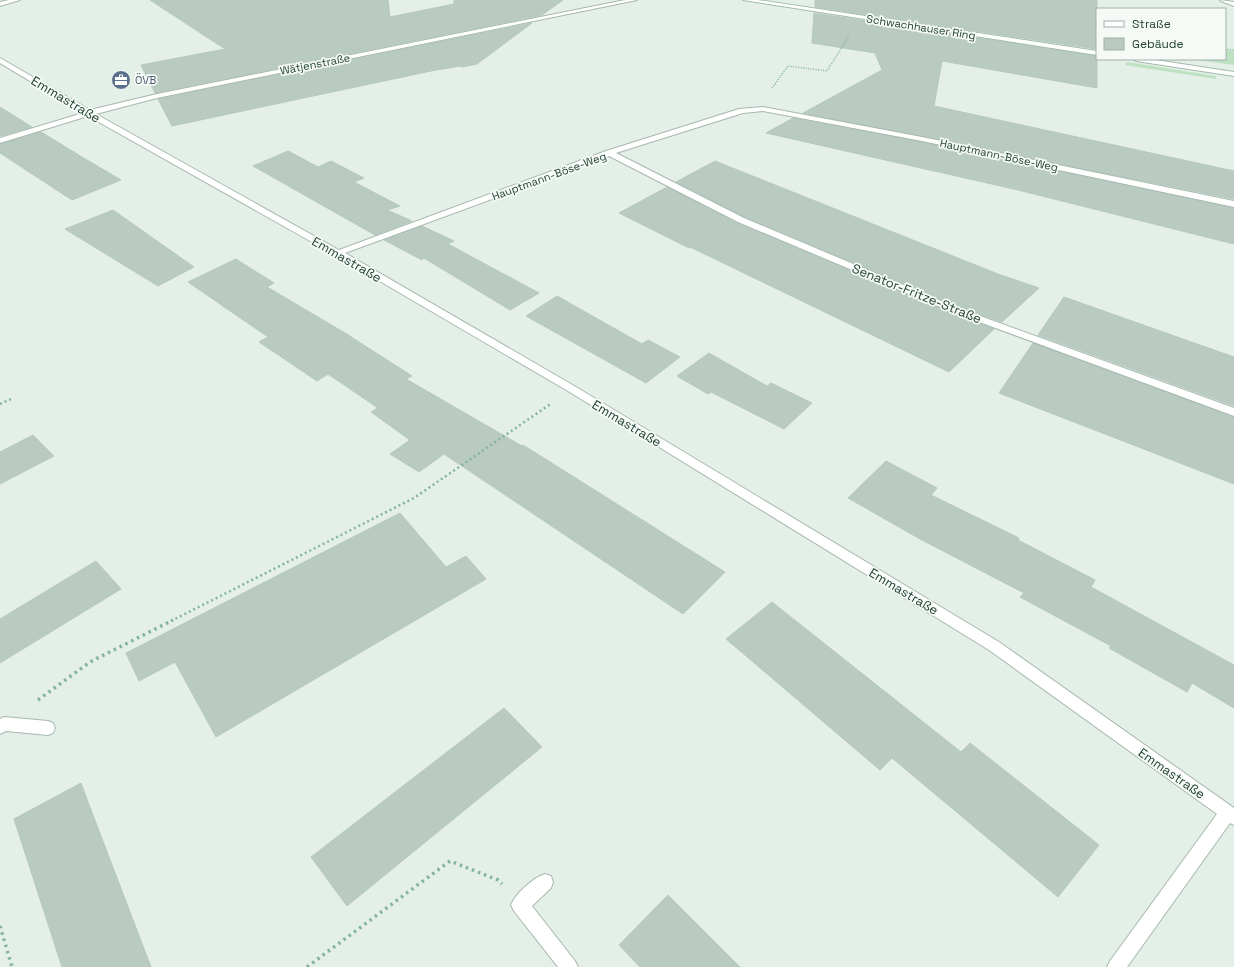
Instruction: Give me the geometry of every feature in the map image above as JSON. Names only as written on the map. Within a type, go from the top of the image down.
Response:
[{"type":"street","points":[[0,4],[17,0]]},
{"type":"street","name":"Wätjenstraße","points":[[0,141],[89,113],[157,96],[634,0]]},
{"type":"street","name":"Schwachhauser Ring","points":[[746,0],[1096,53]]},
{"type":"street","points":[[1223,0],[1234,4]]},
{"type":"street","name":"Emmastraße","points":[[0,60],[89,113],[338,253],[572,389],[994,646],[1231,815]]},
{"type":"street","points":[[1143,60],[1234,74]]},
{"type":"street","name":"Hauptmann-Böse-Weg","points":[[338,253],[609,153],[742,111],[763,108],[922,139],[1234,204]]},
{"type":"street","name":"Senator-Fritze-Straße","points":[[609,153],[741,220],[955,310],[1234,412]]},
{"type":"street","points":[[2,726],[48,728]]},
{"type":"street","points":[[1116,967],[1231,815]]},
{"type":"street","points":[[545,882],[520,905],[569,967]]},
{"type":"path","points":[[763,108],[767,96],[788,66],[826,72],[861,18]]},
{"type":"path","points":[[2,726],[90,662],[414,498],[572,389]]},
{"type":"path","points":[[0,404],[11,399]]},
{"type":"path","points":[[307,967],[450,861],[498,880],[520,905]]},
{"type":"path","points":[[0,926],[12,967]]},
{"type":"green space","points":[[1226,50],[1234,51],[1234,65],[1198,60],[1226,60]]},
{"type":"green space","points":[[1127,62],[1215,76],[1217,79],[1125,65]]},
{"type":"building","points":[[150,0],[388,0],[390,17],[454,4],[454,0],[563,0],[542,15],[155,93],[141,65],[225,49]]},
{"type":"building","points":[[815,0],[1097,0],[1096,49],[815,7]]},
{"type":"building","points":[[814,13],[1096,56],[1097,88],[942,61],[934,106],[1234,171],[1234,199],[803,113],[882,70],[875,53],[812,43]]},
{"type":"building","points":[[532,23],[477,64],[431,71],[172,126],[158,99]]},
{"type":"building","points":[[0,107],[32,127],[0,136]]},
{"type":"building","points":[[793,118],[922,142],[1234,208],[1234,244],[1018,190],[766,133]]},
{"type":"building","points":[[41,132],[121,180],[72,200],[0,153],[0,144]]},
{"type":"building","points":[[288,151],[318,167],[331,161],[364,178],[354,182],[400,206],[387,210],[412,221],[375,235],[253,166]]},
{"type":"building","points":[[715,161],[998,274],[1039,288],[1002,322],[959,307],[745,217],[676,182]]},
{"type":"building","points":[[667,187],[737,223],[951,313],[994,329],[949,372],[619,213]]},
{"type":"building","points":[[113,210],[194,267],[158,286],[65,229]]},
{"type":"building","points":[[422,226],[454,241],[448,244],[539,293],[510,310],[424,258],[422,260],[384,240]]},
{"type":"building","points":[[236,259],[274,283],[267,287],[345,333],[412,376],[406,379],[522,446],[523,445],[725,572],[683,614],[444,454],[419,472],[390,454],[410,440],[371,412],[378,408],[328,374],[317,381],[259,342],[268,337],[188,282]]},
{"type":"building","points":[[557,296],[642,344],[648,340],[680,357],[646,383],[526,316]]},
{"type":"building","points":[[1064,297],[1234,357],[1234,406],[1038,335]]},
{"type":"building","points":[[1033,343],[1234,417],[1234,484],[999,393]]},
{"type":"building","points":[[709,353],[767,386],[771,383],[812,403],[784,429],[711,392],[708,394],[677,376]]},
{"type":"building","points":[[33,435],[54,456],[0,484],[0,452]]},
{"type":"building","points":[[886,461],[937,488],[931,495],[1019,538],[1018,540],[1095,580],[1091,587],[1234,665],[1234,708],[1192,683],[1187,692],[1109,648],[1111,646],[1020,597],[1024,593],[920,539],[848,498]]},
{"type":"building","points":[[400,513],[446,567],[466,556],[486,579],[216,737],[175,662],[139,681],[126,653]]},
{"type":"building","points":[[96,561],[121,589],[0,663],[0,619]]},
{"type":"building","points":[[772,602],[961,752],[970,743],[1099,845],[1058,897],[892,758],[880,770],[726,639]]},
{"type":"building","points":[[504,708],[542,747],[347,906],[311,857]]},
{"type":"building","points":[[81,783],[151,967],[62,967],[14,819]]},
{"type":"building","points":[[668,895],[740,967],[640,967],[619,945]]},
{"type":"place","name":"ÖVB","points":[[121,80]]}]
